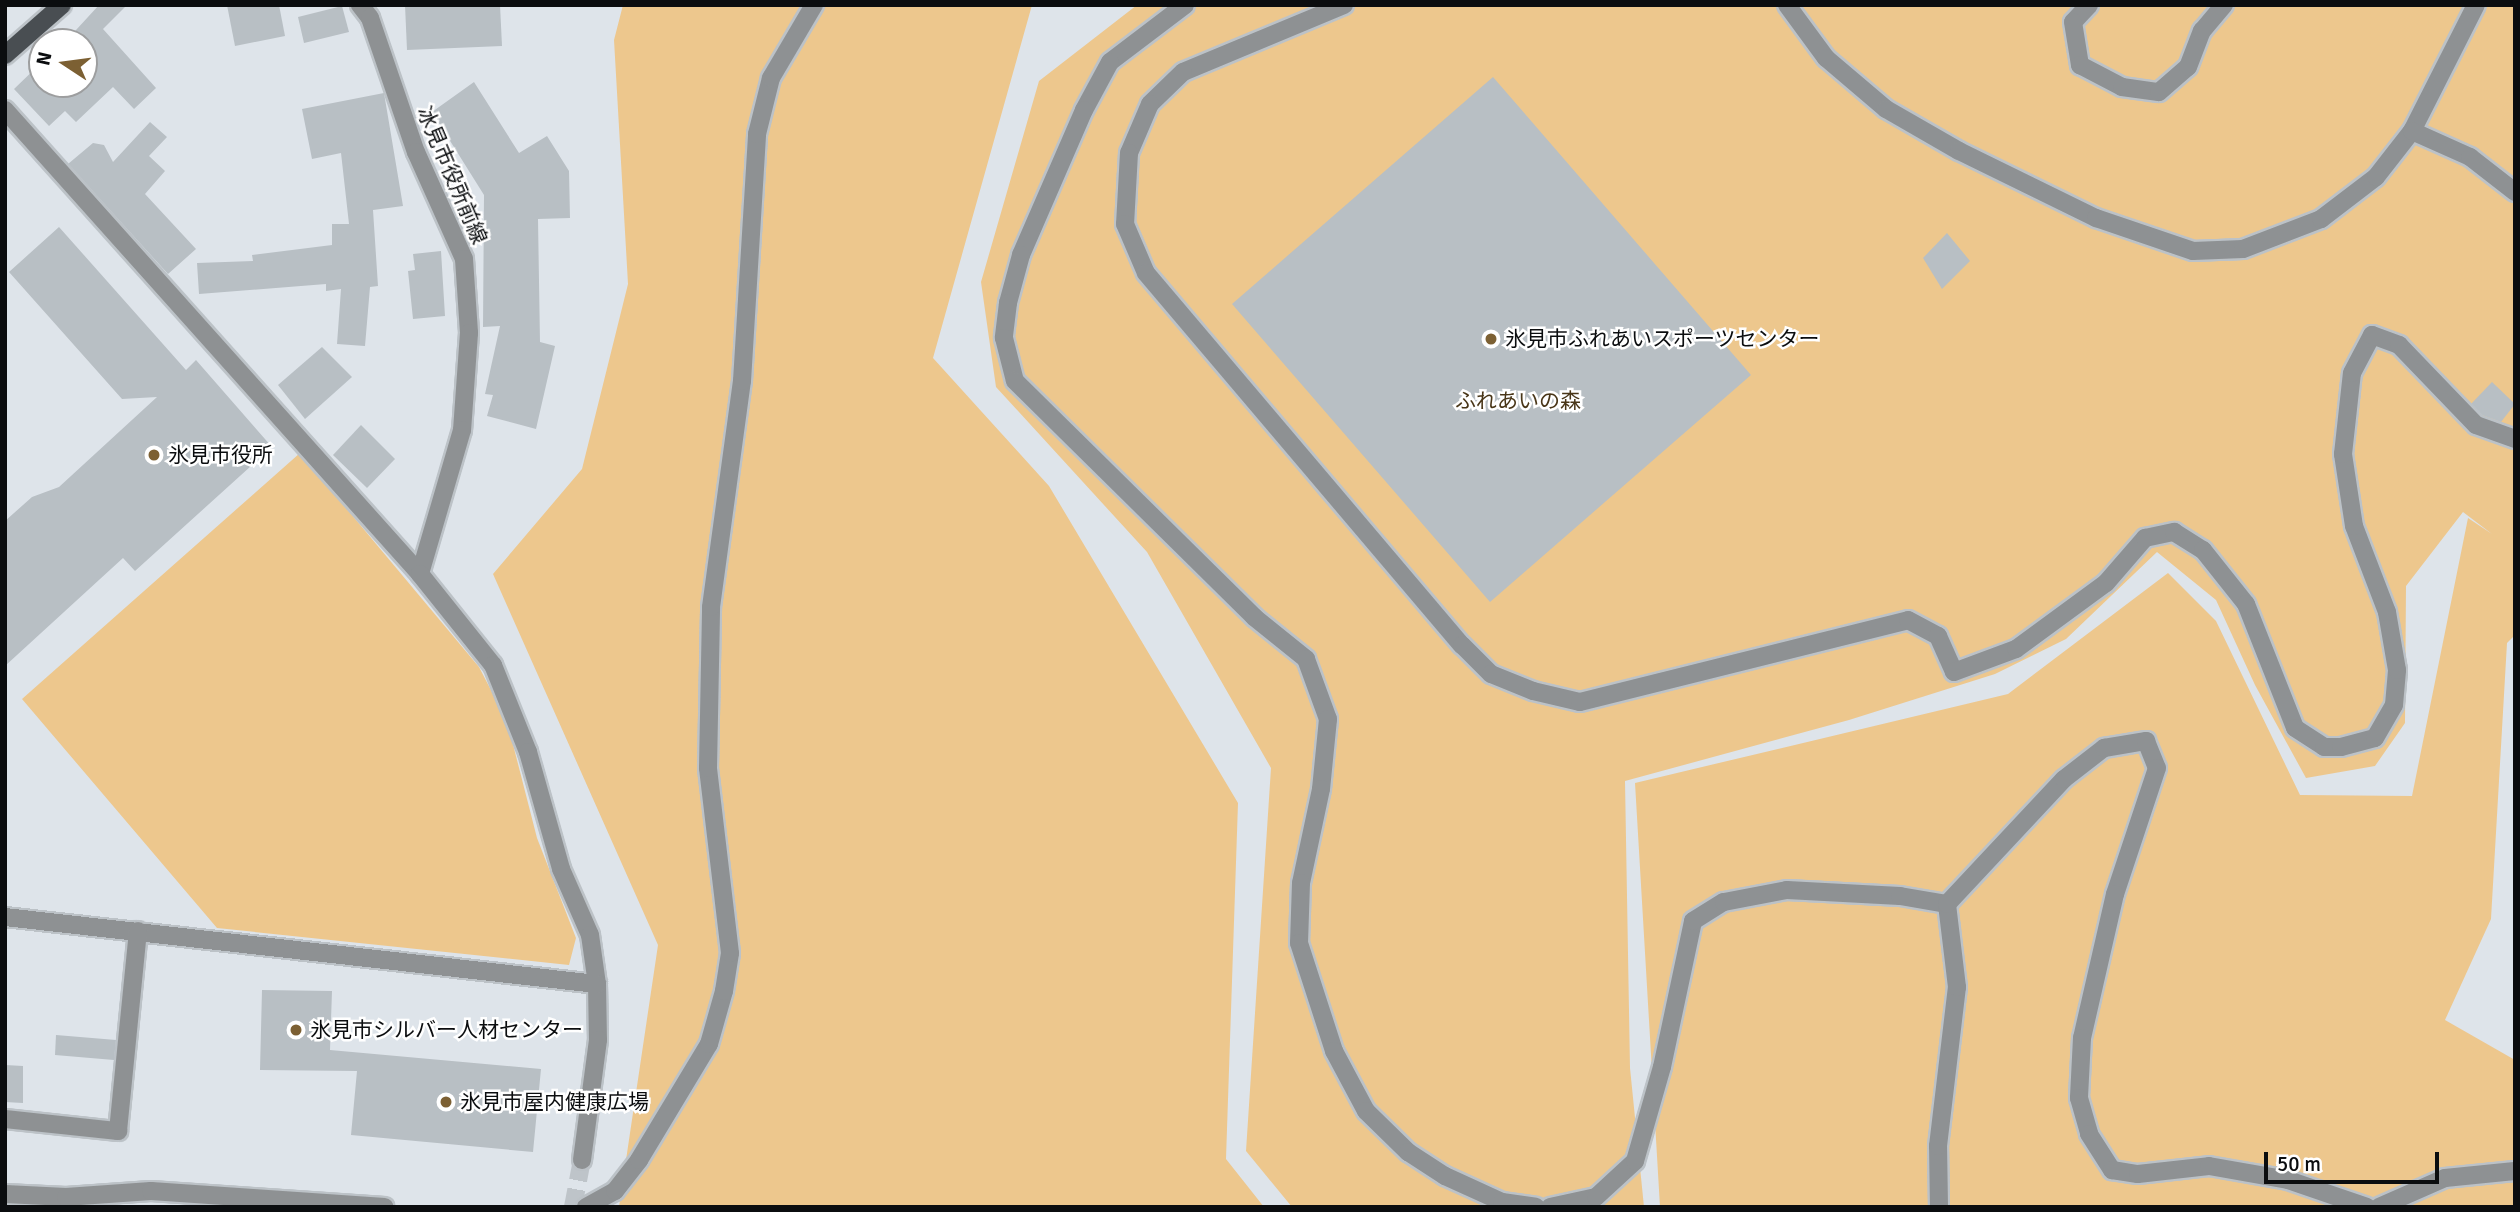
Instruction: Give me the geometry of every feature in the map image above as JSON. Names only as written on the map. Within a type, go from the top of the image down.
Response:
[{"type":"main road","points":[[5,55],[62,5]]},
{"type":"street","name":"冰見市役所前線","points":[[360,5],[370,18],[416,152],[464,259],[469,333],[462,430],[420,574]]},
{"type":"street","points":[[586,1207],[615,1191],[639,1160],[709,1044],[724,991],[730,953],[708,768],[711,607],[742,381],[757,134],[771,78],[814,5]]},
{"type":"street","points":[[1185,5],[1110,62],[1084,110],[1021,255],[1008,303],[1004,338],[1015,381],[1254,617],[1307,659],[1328,719],[1321,789],[1301,883],[1299,943],[1334,1051],[1366,1111],[1408,1152],[1445,1176],[1503,1202],[1536,1207]]},
{"type":"street","points":[[1344,5],[1183,72],[1150,104],[1129,153],[1125,224],[1146,272],[1462,645],[1490,674],[1533,691],[1580,702],[1909,620],[1938,636],[1954,672],[2016,649],[2106,583],[2145,537],[2174,532],[2203,550],[2246,604],[2295,728],[2324,747],[2341,747],[2375,738],[2394,705],[2396,682],[2387,612],[2354,526],[2343,454],[2352,373],[2372,335],[2399,345],[2476,425],[2515,439]]},
{"type":"street","points":[[1787,5],[1826,58],[1886,110],[1959,151],[2096,218],[2193,251],[2243,249],[2321,219],[2376,177],[2412,131],[2476,5]]},
{"type":"street","points":[[2090,5],[2073,22],[2080,65],[2122,87],[2159,92],[2188,67],[2202,31],[2224,5]]},
{"type":"street","points":[[5,110],[420,574],[494,665],[528,752],[561,869],[590,934],[597,984],[598,1040],[582,1160]]},
{"type":"street","points":[[2412,131],[2470,157],[2515,192]]},
{"type":"street","points":[[1940,1207],[1938,1146],[1957,987],[1947,904],[2064,779],[2104,748],[2146,741],[2157,768],[2115,894],[2082,1038],[2079,1098],[2089,1134],[2112,1170],[2138,1174],[2209,1166],[2288,1180],[2367,1207]]},
{"type":"street","points":[[1550,1207],[1596,1197],[1635,1161],[1662,1066],[1693,922],[1724,902],[1787,890],[1900,896],[1947,904]]},
{"type":"street","points":[[5,917],[597,984]]},
{"type":"street","points":[[5,1119],[118,1131],[138,931]]},
{"type":"street","points":[[2379,1207],[2445,1178],[2515,1171]]},
{"type":"street","points":[[5,1194],[65,1202],[151,1191],[384,1207]]},
{"type":"green space","points":[[623,5],[1032,5],[933,358],[1049,486],[1238,803],[1226,1159],[1264,1207],[619,1207],[658,945],[493,574],[582,469],[628,284],[614,40]]},
{"type":"green space","name":"ふれあいの森","points":[[1137,5],[2515,5],[2515,635],[2507,643],[2491,919],[2445,1020],[2515,1060],[2515,1207],[1660,1207],[1635,783],[2008,694],[2168,573],[2216,621],[2300,795],[2412,796],[2468,518],[2492,534],[2463,512],[2406,586],[2405,723],[2375,766],[2306,778],[2255,685],[2216,600],[2157,552],[2066,639],[1995,674],[1849,720],[1625,781],[1630,1068],[1644,1207],[1292,1207],[1246,1151],[1271,768],[1147,552],[996,387],[981,282],[1039,81]]},
{"type":"green space","points":[[300,453],[479,667],[507,721],[537,838],[576,938],[569,965],[217,928],[22,699]]},
{"type":"building","points":[[99,5],[127,5],[103,29],[156,88],[134,109],[113,87],[76,122],[65,111],[49,126],[14,89],[28,76],[28,98],[98,98],[98,28],[78,28]]},
{"type":"building","points":[[227,5],[279,5],[285,36],[235,46]]},
{"type":"building","points":[[405,5],[500,5],[502,46],[407,50]]},
{"type":"building","points":[[342,6],[349,32],[304,43],[298,17]]},
{"type":"building","name":"氷見市ふれあいスポーツセンター","points":[[1493,77],[1751,375],[1490,602],[1232,304]]},
{"type":"building","points":[[474,82],[519,153],[547,136],[569,171],[570,218],[538,219],[540,342],[555,346],[536,429],[487,416],[493,395],[485,394],[500,326],[483,327],[484,195],[432,112]]},
{"type":"building","points":[[384,93],[403,206],[373,210],[378,286],[370,287],[365,346],[337,344],[341,289],[326,291],[326,284],[199,294],[197,263],[253,261],[252,255],[332,245],[332,224],[349,224],[341,153],[312,159],[302,109]]},
{"type":"building","points":[[150,122],[167,137],[149,156],[165,171],[145,194],[196,249],[168,274],[68,164],[93,143],[104,145],[113,162]]},
{"type":"building","points":[[59,227],[186,370],[196,360],[272,447],[135,571],[123,558],[5,666],[5,521],[32,497],[59,487],[157,397],[122,399],[9,272]]},
{"type":"building","points":[[1947,233],[1970,261],[1942,289],[1923,258]]},
{"type":"building","points":[[441,251],[445,316],[413,319],[408,271],[415,270],[413,254]]},
{"type":"building","points":[[322,347],[352,377],[305,419],[278,385]]},
{"type":"building","points":[[2492,382],[2515,404],[2501,422],[2482,415],[2471,404]]},
{"type":"building","points":[[361,425],[395,459],[367,488],[333,455]]},
{"type":"building","name":"氷見市屋内健康広場","points":[[262,990],[332,991],[330,1050],[541,1069],[533,1152],[351,1135],[357,1071],[260,1070]]},
{"type":"building","points":[[56,1035],[116,1040],[114,1060],[55,1055]]},
{"type":"building","points":[[5,1065],[23,1066],[23,1103],[5,1102]]},
{"type":"tunnel","points":[[573,1207],[582,1160]]},
{"type":"place","name":"氷見市ふれあいスポーツセンター","points":[[1491,339]]},
{"type":"place","name":"氷見市役所","points":[[154,455]]},
{"type":"place","name":"氷見市シルバー人材センター","points":[[296,1030]]},
{"type":"place","name":"氷見市屋内健康広場","points":[[446,1102]]}]
